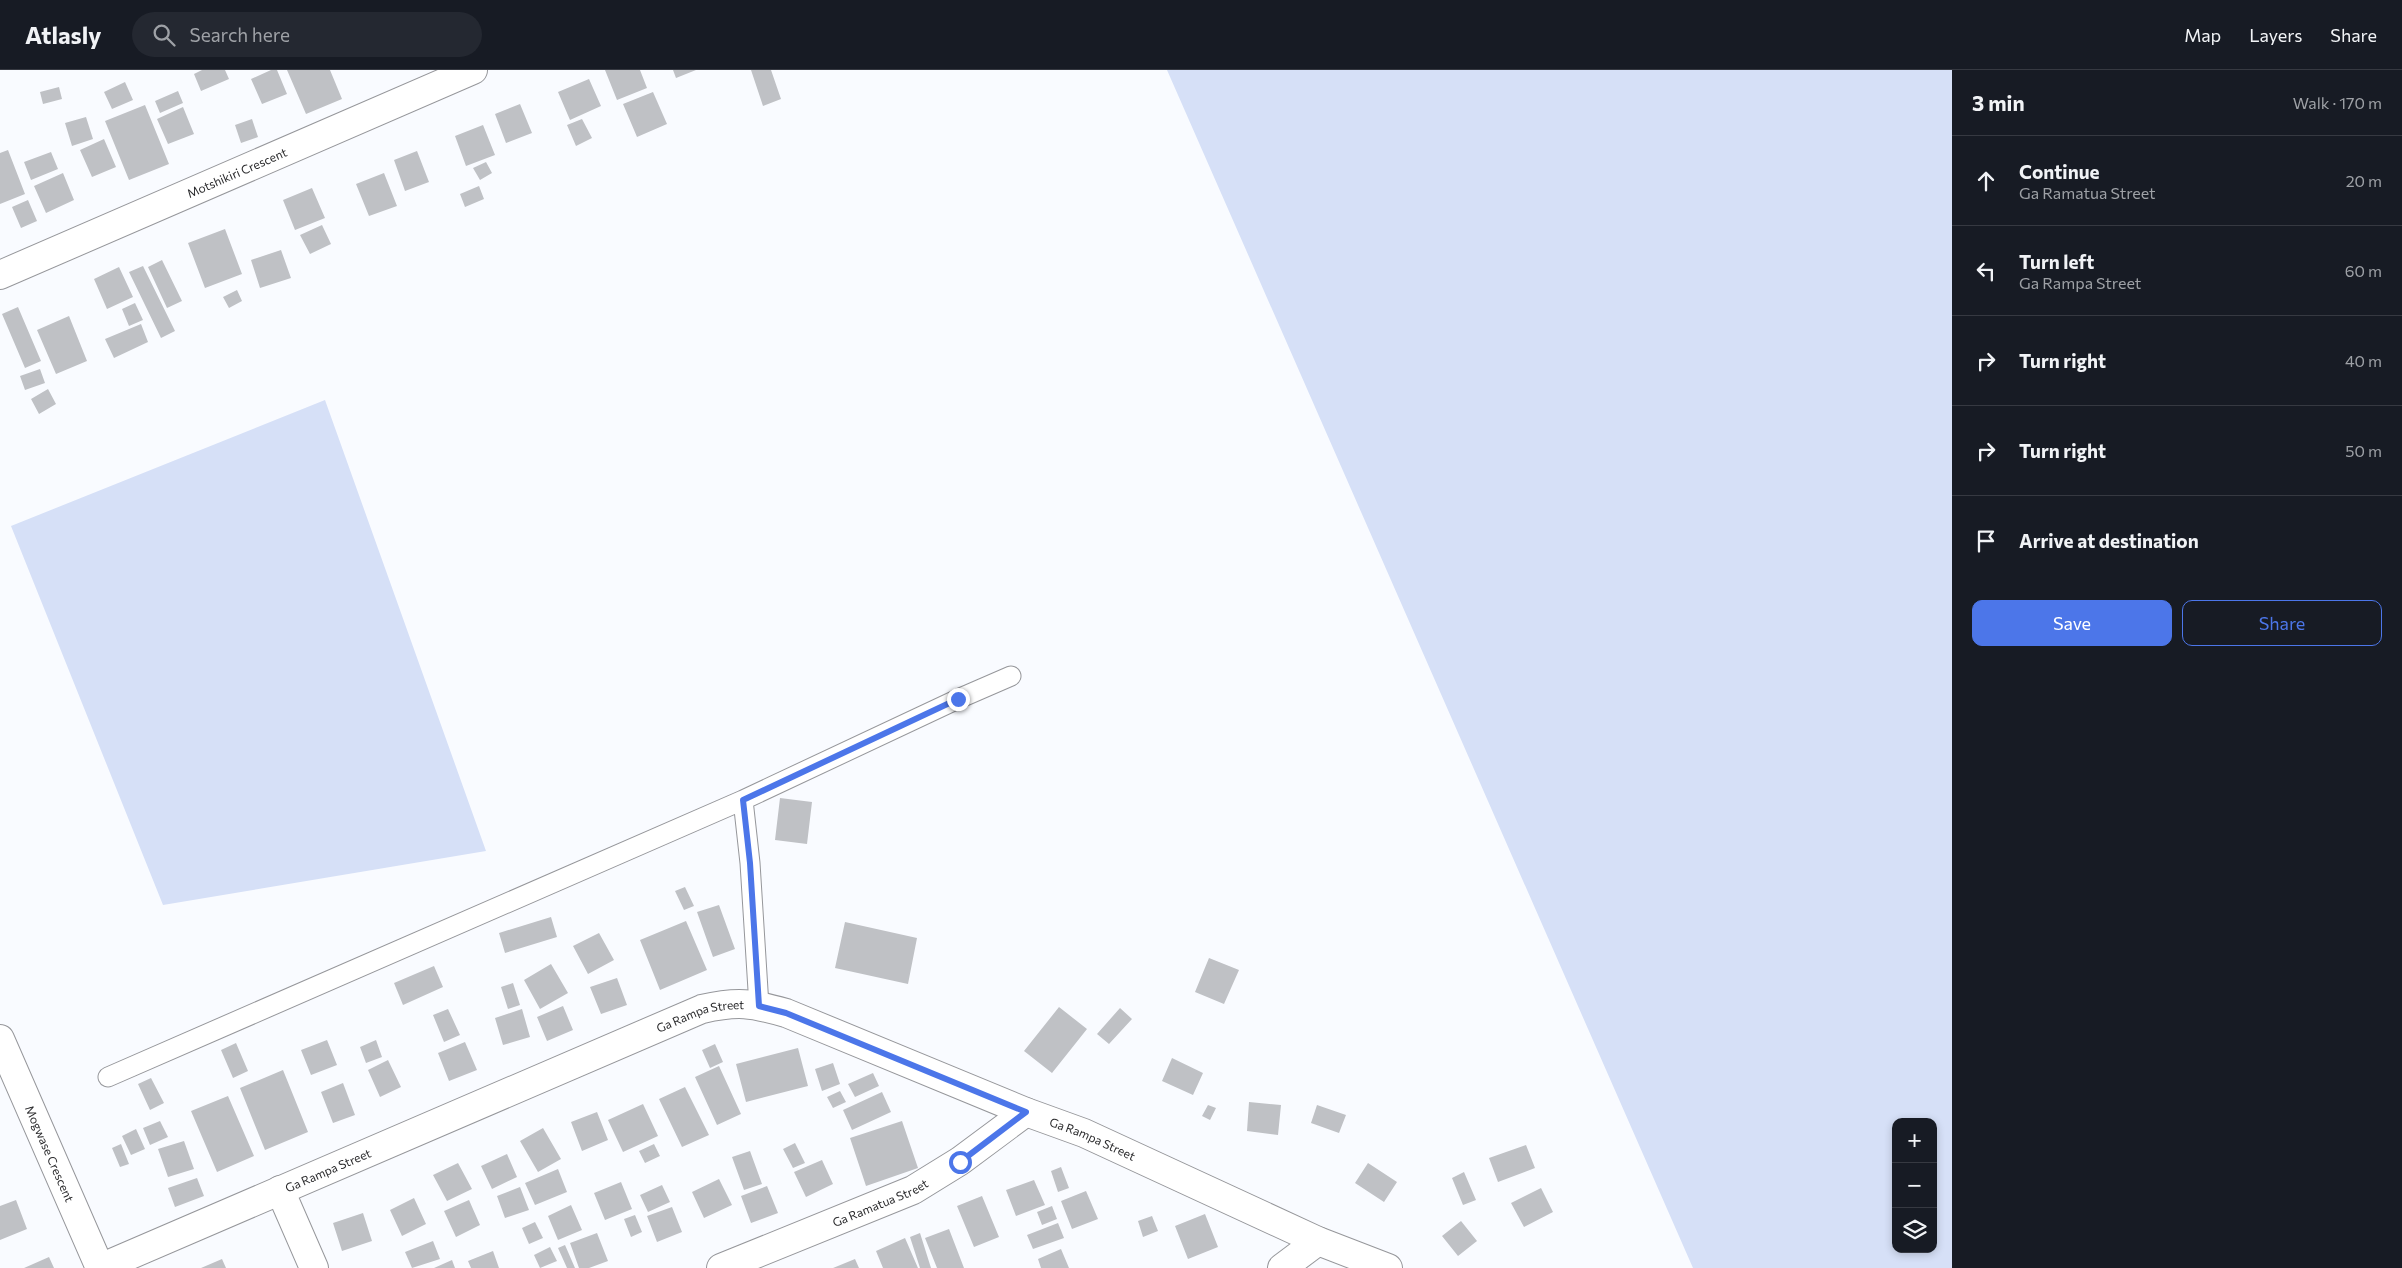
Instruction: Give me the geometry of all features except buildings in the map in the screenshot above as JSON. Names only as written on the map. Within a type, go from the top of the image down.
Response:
[{"type":"street","name":"Motshikiri Crescent","points":[[0,275],[473,70]]},
{"type":"street","name":"Ga Rampa Street","points":[[100,1268],[702,1009],[731,1002],[759,1006],[786,1013],[1026,1112],[1084,1133],[1318,1241],[1388,1268]]},
{"type":"street","name":"Mogwase Crescent","points":[[0,1039],[100,1268]]},
{"type":"street","name":"Ga Ramatua Street","points":[[721,1268],[913,1190],[960,1162],[1026,1112]]},
{"type":"street","points":[[280,1190],[314,1268]]},
{"type":"street","points":[[1282,1268],[1318,1241]]},
{"type":"lane","points":[[108,1076],[743,800],[1011,676]]},
{"type":"lane","points":[[743,800],[750,863],[759,1006]]},
{"type":"shaded area","points":[[1167,70],[1952,70],[1952,1268],[1693,1268]]},
{"type":"shaded area","points":[[325,400],[486,851],[163,905],[11,526]]},
{"type":"route","points":[[958,699],[743,800],[750,863],[759,1006],[786,1013],[1026,1112],[960,1162]]}]
